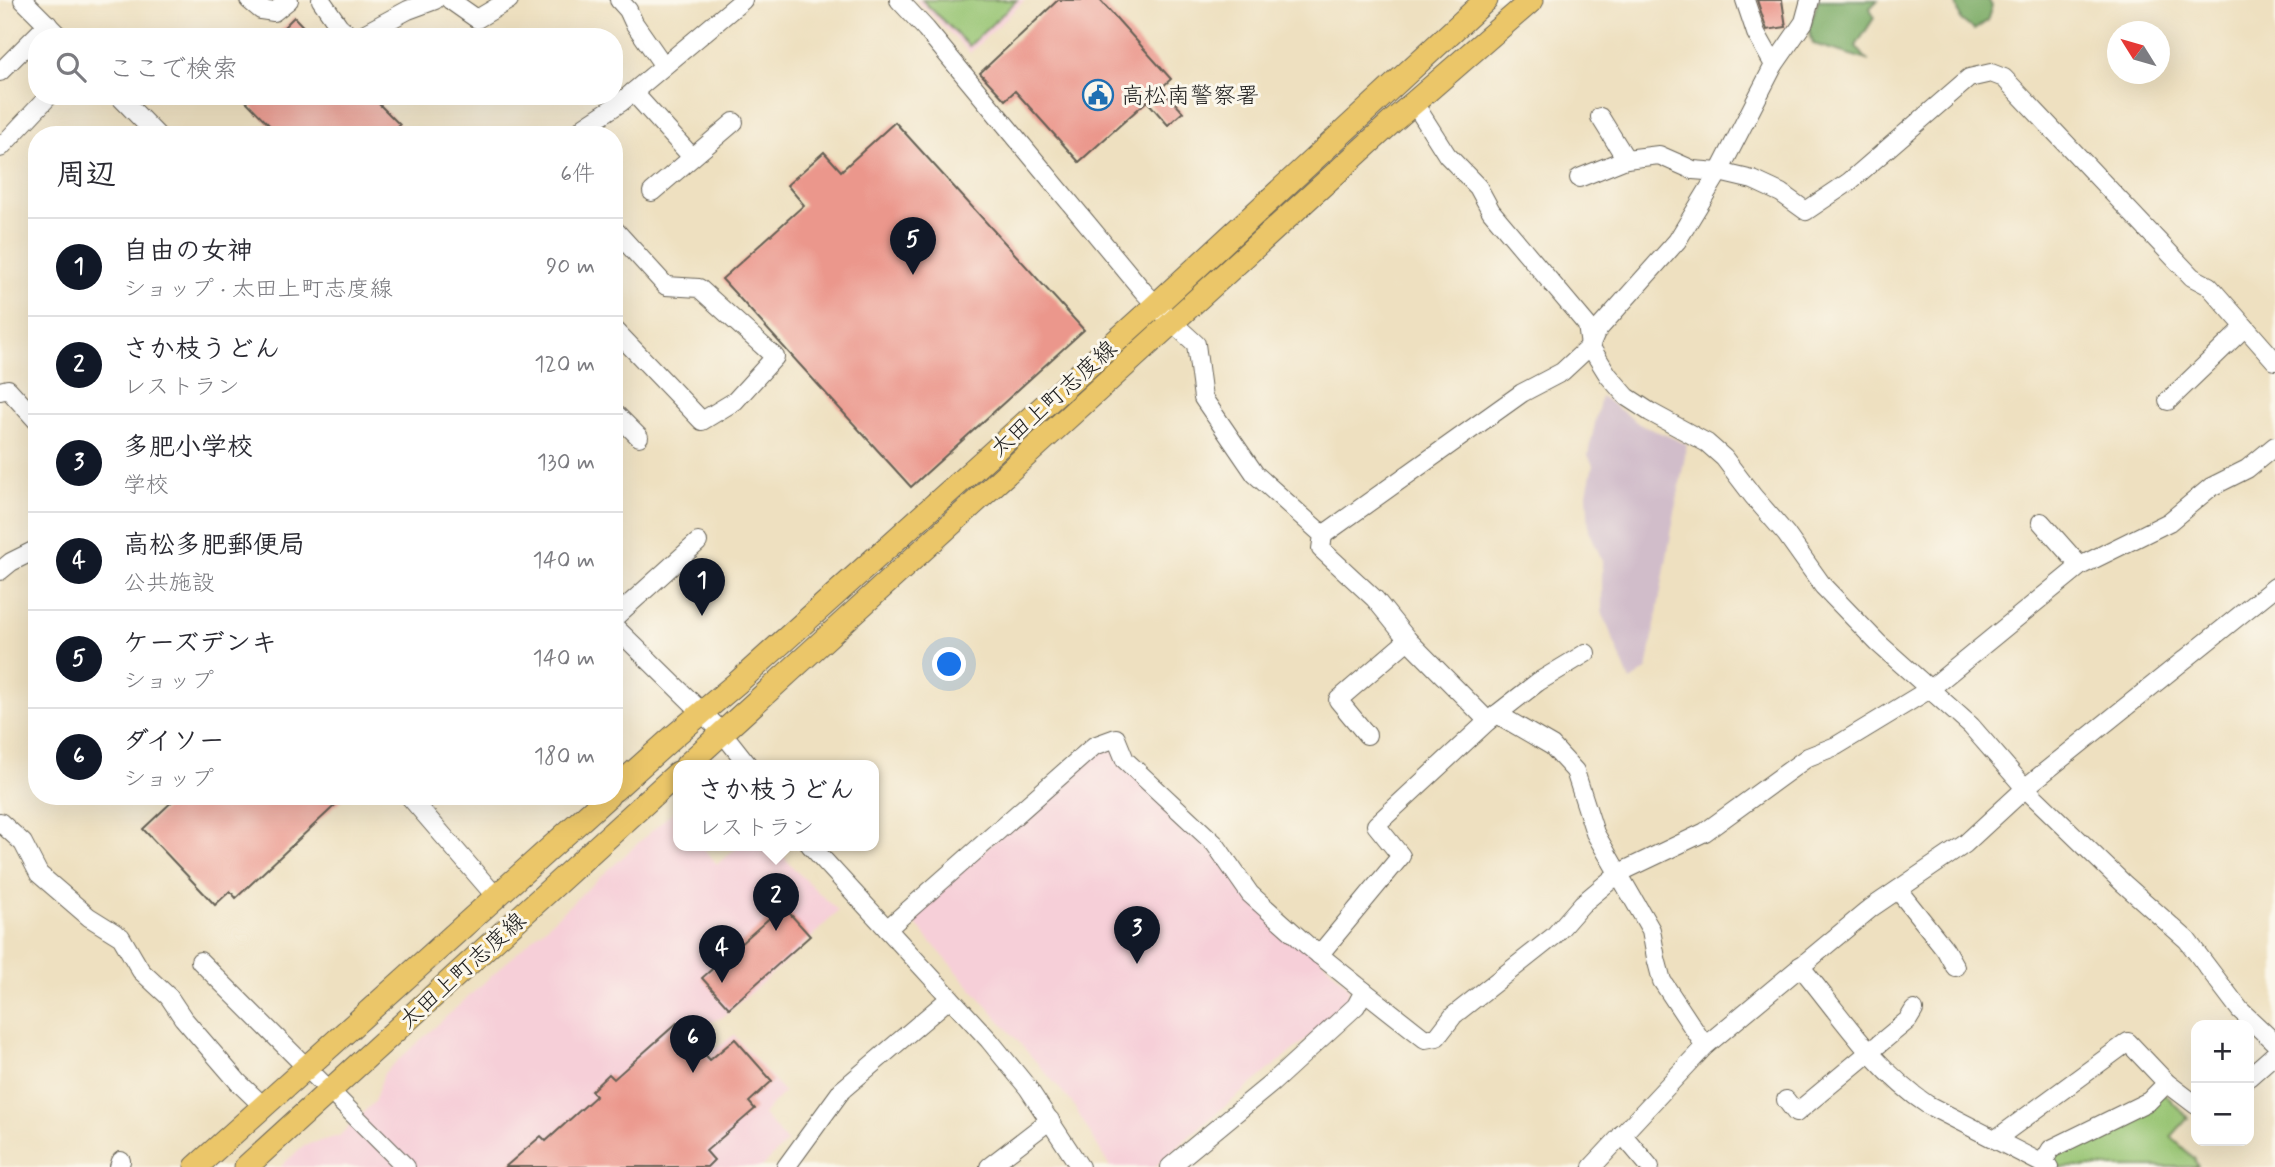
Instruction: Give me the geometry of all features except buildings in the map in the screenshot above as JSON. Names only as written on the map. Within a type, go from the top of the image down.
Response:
[{"type":"main road","name":"太田上町志度線","points":[[623,782],[737,683],[1156,305],[1486,0]]},
{"type":"main road","name":"太田上町志度線","points":[[692,760],[1393,121],[1532,0]]},
{"type":"main road","points":[[1375,100],[1393,121]]},
{"type":"main road","name":"太田上町志度線","points":[[246,1167],[673,778]]},
{"type":"main road","name":"太田上町志度線","points":[[195,1167],[598,805]]},
{"type":"street","points":[[23,0],[52,28]]},
{"type":"street","points":[[249,0],[261,10],[274,12],[289,0]]},
{"type":"street","points":[[321,0],[341,28]]},
{"type":"street","points":[[375,28],[408,10],[435,0]]},
{"type":"street","points":[[450,0],[477,19],[509,0]]},
{"type":"street","points":[[618,0],[628,10],[664,66]]},
{"type":"street","points":[[623,99],[743,0]]},
{"type":"street","points":[[899,0],[1156,305],[1196,344],[1203,398],[1255,474],[1323,535]]},
{"type":"street","points":[[1745,0],[1756,33],[1774,65]]},
{"type":"street","points":[[1704,1046],[1662,981],[1651,930],[1595,833],[1575,771],[1552,746],[1493,718],[1408,640],[1375,599],[1321,549],[1323,535],[1522,393],[1562,373],[1590,346],[1596,332],[1677,241],[1719,172],[1774,65],[1804,22],[1810,0]]},
{"type":"street","points":[[0,72],[28,50]]},
{"type":"street","points":[[1580,178],[1626,159],[1659,155],[1693,170],[1719,172],[1753,180],[1781,193],[1806,211],[1849,182],[1969,78],[1991,73],[2004,78],[2185,270],[2209,286],[2275,361]]},
{"type":"street","points":[[633,92],[692,157]]},
{"type":"street","points":[[1414,103],[1447,155],[1478,187],[1491,211],[1587,325],[1590,346],[1608,375],[1627,397],[1707,443],[1724,458],[1786,534],[1823,586],[1878,643],[1971,726],[2025,788],[2123,883],[2187,940],[2240,1010],[2275,1043]]},
{"type":"street","points":[[0,148],[41,105]]},
{"type":"street","points":[[128,105],[148,126]]},
{"type":"street","points":[[585,126],[615,105]]},
{"type":"street","points":[[1600,117],[1626,159]]},
{"type":"street","points":[[652,192],[733,122]]},
{"type":"street","points":[[623,239],[666,286],[699,288],[775,357],[735,401],[702,421],[623,338]]},
{"type":"street","points":[[2168,401],[2245,327]]},
{"type":"street","points":[[0,391],[8,389],[28,411]]},
{"type":"street","points":[[623,421],[639,437]]},
{"type":"street","points":[[887,929],[1094,746],[1116,738],[1125,760],[1215,844],[1251,894],[1364,992],[1426,1039],[1437,1037],[1454,1015],[1554,936],[1582,904],[1619,873],[1705,832],[1808,757],[1836,746],[1930,689],[2080,566],[2169,522],[2211,487],[2248,469],[2275,446]]},
{"type":"street","points":[[2041,522],[2080,566]]},
{"type":"street","points":[[623,610],[698,542]]},
{"type":"street","points":[[0,571],[10,562],[28,553]]},
{"type":"street","points":[[1592,1167],[1704,1046],[1871,908],[1965,844],[2025,788],[2275,587]]},
{"type":"street","points":[[623,635],[722,732],[744,760]]},
{"type":"street","points":[[1367,735],[1338,700],[1408,640]]},
{"type":"street","points":[[1319,955],[1401,856],[1376,825],[1493,718],[1538,682],[1586,653]]},
{"type":"street","points":[[417,805],[497,898]]},
{"type":"street","points":[[0,822],[23,843],[39,874],[89,917],[121,937],[141,971],[169,997],[191,1028],[239,1083],[263,1105]]},
{"type":"street","points":[[816,851],[989,1040],[1051,1120],[1080,1167]]},
{"type":"street","points":[[1898,890],[1955,967]]},
{"type":"street","points":[[200,961],[406,1167]]},
{"type":"street","points":[[1800,966],[1870,1051],[1910,1093],[1927,1105],[2046,1164],[2051,1149],[2149,1101],[2167,1083]]},
{"type":"street","points":[[1170,1167],[1272,1083],[1356,1006],[1364,992]]},
{"type":"street","points":[[786,1167],[842,1090],[950,998]]},
{"type":"street","points":[[1786,1100],[1796,1113],[1908,1020],[1914,1010]]},
{"type":"street","points":[[1996,1139],[2128,1042],[2167,1083],[2191,1101]]},
{"type":"street","points":[[2254,1073],[2275,1054]]},
{"type":"street","points":[[989,1167],[1051,1120]]},
{"type":"street","points":[[1622,1135],[1650,1167]]},
{"type":"shaded area","points":[[916,0],[1025,0],[970,53]]},
{"type":"shaded area","points":[[1601,396],[1639,424],[1687,444],[1647,670],[1630,681],[1602,612],[1602,560],[1589,530],[1587,493],[1593,465],[1588,455]]},
{"type":"shaded area","points":[[1113,743],[1158,794],[1349,987],[1348,999],[1321,1027],[1155,1167],[1110,1167],[1072,1103],[910,918],[1094,750]]},
{"type":"shaded area","points":[[673,812],[673,851],[706,851],[717,864],[733,851],[780,851],[791,866],[838,911],[799,950],[723,1017],[688,1031],[708,1054],[734,1035],[784,1092],[763,1114],[787,1142],[762,1167],[280,1167],[304,1145],[339,1136],[374,1102],[384,1073]]},
{"type":"green space","points":[[922,0],[1017,0],[969,46]]},
{"type":"green space","points":[[1818,0],[1878,0],[1870,8],[1874,18],[1856,46],[1867,60],[1813,44],[1809,29]]},
{"type":"green space","points":[[1955,0],[1988,0],[1992,6],[1987,21],[1974,30],[1961,20]]},
{"type":"green space","points":[[2165,1094],[2188,1118],[2171,1137],[2194,1158],[2198,1167],[2056,1167],[2050,1158]]},
{"type":"place","name":"高松南警察署","points":[[1098,95]]},
{"type":"place","name":"ケーズデンキ","points":[[913,275]]},
{"type":"place","name":"自由の女神","points":[[702,616]]},
{"type":"place","name":"さか枝うどん","points":[[776,931]]},
{"type":"place","name":"多肥小学校","points":[[1137,964]]},
{"type":"place","name":"高松多肥郵便局","points":[[722,983]]},
{"type":"place","name":"ダイソー","points":[[693,1073]]}]
